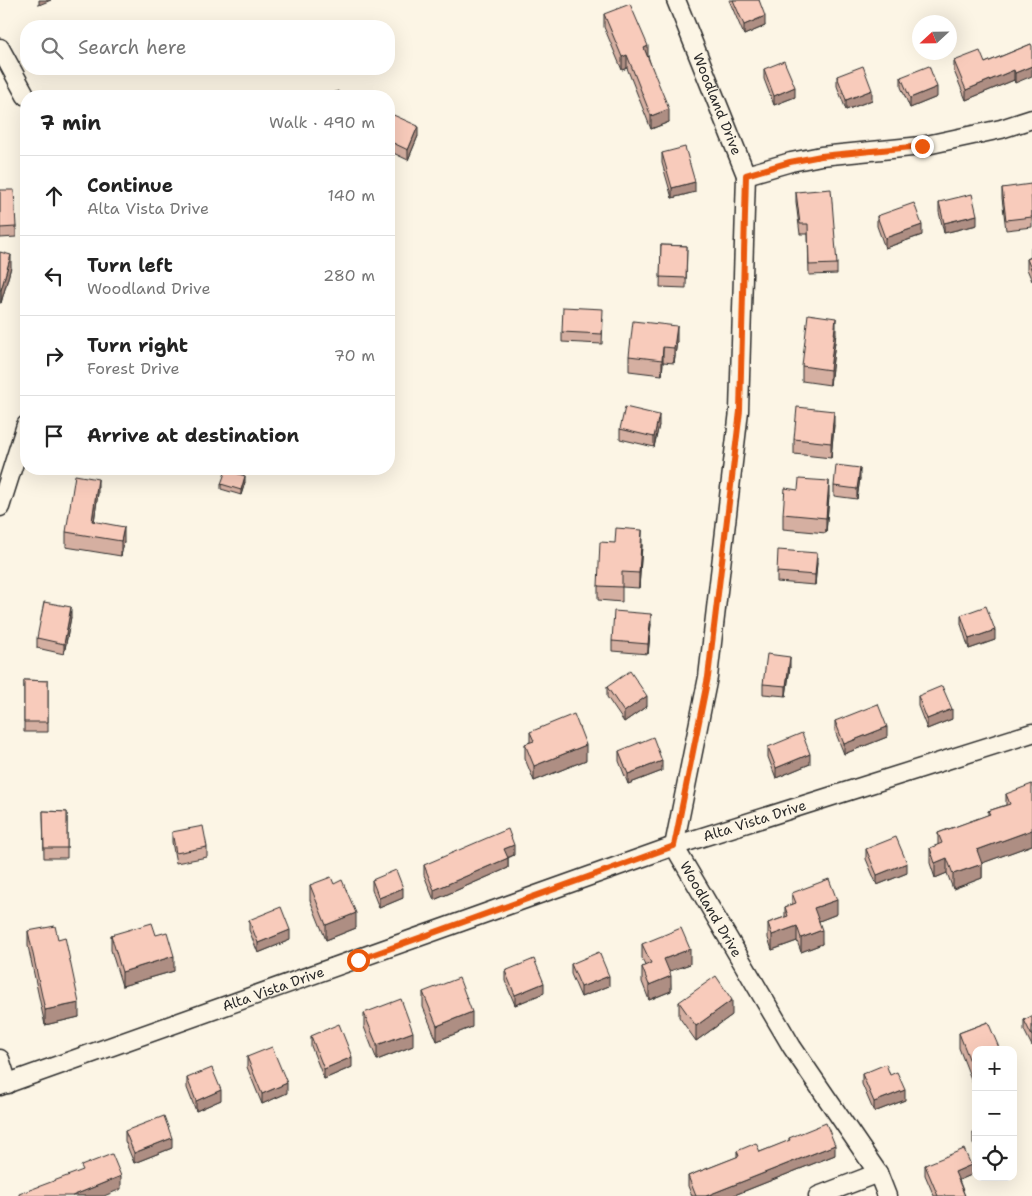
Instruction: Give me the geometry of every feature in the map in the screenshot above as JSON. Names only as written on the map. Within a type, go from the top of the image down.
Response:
[{"type":"street","name":"Woodland Drive","points":[[676,0],[746,175],[740,411],[708,677],[674,846],[792,1048],[878,1173],[887,1196]]},
{"type":"street","points":[[0,48],[23,90]]},
{"type":"street","points":[[746,175],[790,162],[821,156],[922,146],[1032,119]]},
{"type":"street","points":[[0,507],[20,444]]},
{"type":"street","name":"Alta Vista Drive","points":[[4,1085],[674,846],[1032,733]]},
{"type":"street","points":[[0,1059],[4,1085]]},
{"type":"street","points":[[818,1196],[878,1173]]},
{"type":"building","points":[[733,0],[759,0],[765,16],[744,25]]},
{"type":"building","points":[[630,4],[648,46],[644,48],[669,109],[651,116],[627,55],[622,57],[604,14]]},
{"type":"building","points":[[1031,44],[1032,46],[1032,66],[1015,73],[1014,70],[966,90],[954,61],[980,51],[985,63]]},
{"type":"building","points":[[784,61],[795,87],[774,96],[764,69]]},
{"type":"building","points":[[863,66],[872,90],[846,100],[837,76]]},
{"type":"building","points":[[929,66],[937,87],[910,98],[901,77]]},
{"type":"building","points":[[395,116],[418,126],[408,150],[395,144]]},
{"type":"building","points":[[685,147],[695,182],[672,188],[662,153]]},
{"type":"building","points":[[1031,184],[1032,217],[1006,220],[1002,188]]},
{"type":"building","points":[[831,189],[837,264],[809,265],[808,224],[800,224],[796,192]]},
{"type":"building","points":[[0,190],[14,190],[16,227],[0,228]]},
{"type":"building","points":[[972,194],[977,215],[944,223],[939,202]]},
{"type":"building","points":[[914,203],[922,225],[885,238],[877,216]]},
{"type":"building","points":[[661,245],[687,246],[686,278],[660,277]]},
{"type":"building","points":[[0,252],[11,255],[1,290],[0,290]]},
{"type":"building","points":[[1032,257],[1032,271],[1027,259]]},
{"type":"building","points":[[563,307],[603,309],[602,334],[562,332]]},
{"type":"building","points":[[808,314],[836,318],[830,370],[802,366]]},
{"type":"building","points":[[633,321],[677,326],[674,348],[663,347],[662,360],[629,356]]},
{"type":"building","points":[[625,407],[659,415],[654,437],[620,429]]},
{"type":"building","points":[[797,407],[834,411],[831,443],[794,439]]},
{"type":"building","points":[[836,465],[860,468],[857,489],[834,486]]},
{"type":"building","points":[[75,475],[98,479],[92,521],[124,527],[121,541],[66,532]]},
{"type":"building","points":[[224,475],[245,476],[241,490],[221,484]]},
{"type":"building","points":[[799,479],[829,481],[826,518],[783,514],[785,488],[798,490]]},
{"type":"building","points":[[616,528],[642,530],[639,573],[622,572],[622,587],[598,586],[600,542],[615,543]]},
{"type":"building","points":[[778,550],[817,553],[815,575],[777,572]]},
{"type":"building","points":[[44,602],[71,607],[64,644],[37,638]]},
{"type":"building","points":[[986,606],[995,630],[969,639],[961,615]]},
{"type":"building","points":[[614,611],[651,614],[648,644],[612,641]]},
{"type":"building","points":[[767,654],[790,657],[786,686],[763,684]]},
{"type":"building","points":[[630,671],[647,696],[624,712],[607,687]]},
{"type":"building","points":[[24,680],[48,681],[48,722],[24,722]]},
{"type":"building","points":[[942,686],[952,709],[927,719],[918,696]]},
{"type":"building","points":[[878,704],[887,727],[844,744],[835,721]]},
{"type":"building","points":[[574,714],[586,745],[534,766],[525,744],[534,741],[530,732]]},
{"type":"building","points":[[802,733],[810,754],[776,768],[768,747]]},
{"type":"building","points":[[653,737],[662,761],[628,774],[619,751]]},
{"type":"building","points":[[1032,784],[1032,830],[977,850],[982,864],[953,874],[947,858],[935,863],[930,848],[942,843],[938,833],[990,814],[988,811],[1010,804],[1006,794]]},
{"type":"building","points":[[43,811],[67,812],[67,848],[44,848]]},
{"type":"building","points":[[203,826],[207,847],[176,853],[172,832]]},
{"type":"building","points":[[508,829],[514,845],[504,849],[508,858],[434,890],[424,865]]},
{"type":"building","points":[[896,837],[907,863],[877,875],[866,849]]},
{"type":"building","points":[[396,870],[403,888],[379,898],[372,880]]},
{"type":"building","points":[[331,877],[334,884],[342,880],[356,913],[326,925],[310,885]]},
{"type":"building","points":[[829,879],[837,900],[814,908],[822,930],[801,938],[797,926],[772,935],[768,923],[788,916],[785,907],[796,903],[792,893]]},
{"type":"building","points":[[281,907],[290,930],[258,943],[249,920]]},
{"type":"building","points":[[152,923],[156,935],[167,932],[174,956],[122,972],[111,935]]},
{"type":"building","points":[[55,926],[58,939],[65,937],[79,1003],[45,1010],[28,931]]},
{"type":"building","points":[[681,928],[690,949],[664,959],[671,976],[649,985],[642,967],[651,963],[642,944]]},
{"type":"building","points":[[599,952],[609,976],[581,987],[571,964]]},
{"type":"building","points":[[534,959],[544,983],[515,995],[505,971]]},
{"type":"building","points":[[716,976],[732,1000],[696,1026],[679,1002]]},
{"type":"building","points":[[459,978],[472,1012],[437,1026],[423,992]]},
{"type":"building","points":[[401,999],[413,1032],[377,1045],[364,1013]]},
{"type":"building","points":[[1032,1016],[1032,1036],[1024,1020]]},
{"type":"building","points":[[988,1022],[998,1046],[972,1046],[972,1066],[959,1033]]},
{"type":"building","points":[[339,1024],[352,1057],[324,1069],[311,1036]]},
{"type":"building","points":[[272,1047],[287,1083],[262,1094],[247,1057]]},
{"type":"building","points":[[886,1064],[890,1075],[897,1072],[905,1090],[874,1102],[862,1074]]},
{"type":"building","points":[[212,1068],[221,1090],[196,1101],[187,1078]]},
{"type":"building","points":[[164,1116],[172,1138],[134,1153],[125,1131]]},
{"type":"building","points":[[826,1123],[835,1145],[706,1196],[696,1196],[688,1176],[739,1156],[737,1151],[756,1143],[760,1152]]},
{"type":"building","points":[[964,1149],[971,1165],[955,1172],[965,1196],[938,1196],[925,1165]]},
{"type":"building","points":[[112,1154],[121,1176],[72,1196],[19,1196],[19,1194],[83,1170],[81,1166]]},
{"type":"route","points":[[358,960],[674,846],[708,677],[740,411],[746,175],[790,162],[821,156],[873,153],[922,146]]}]
